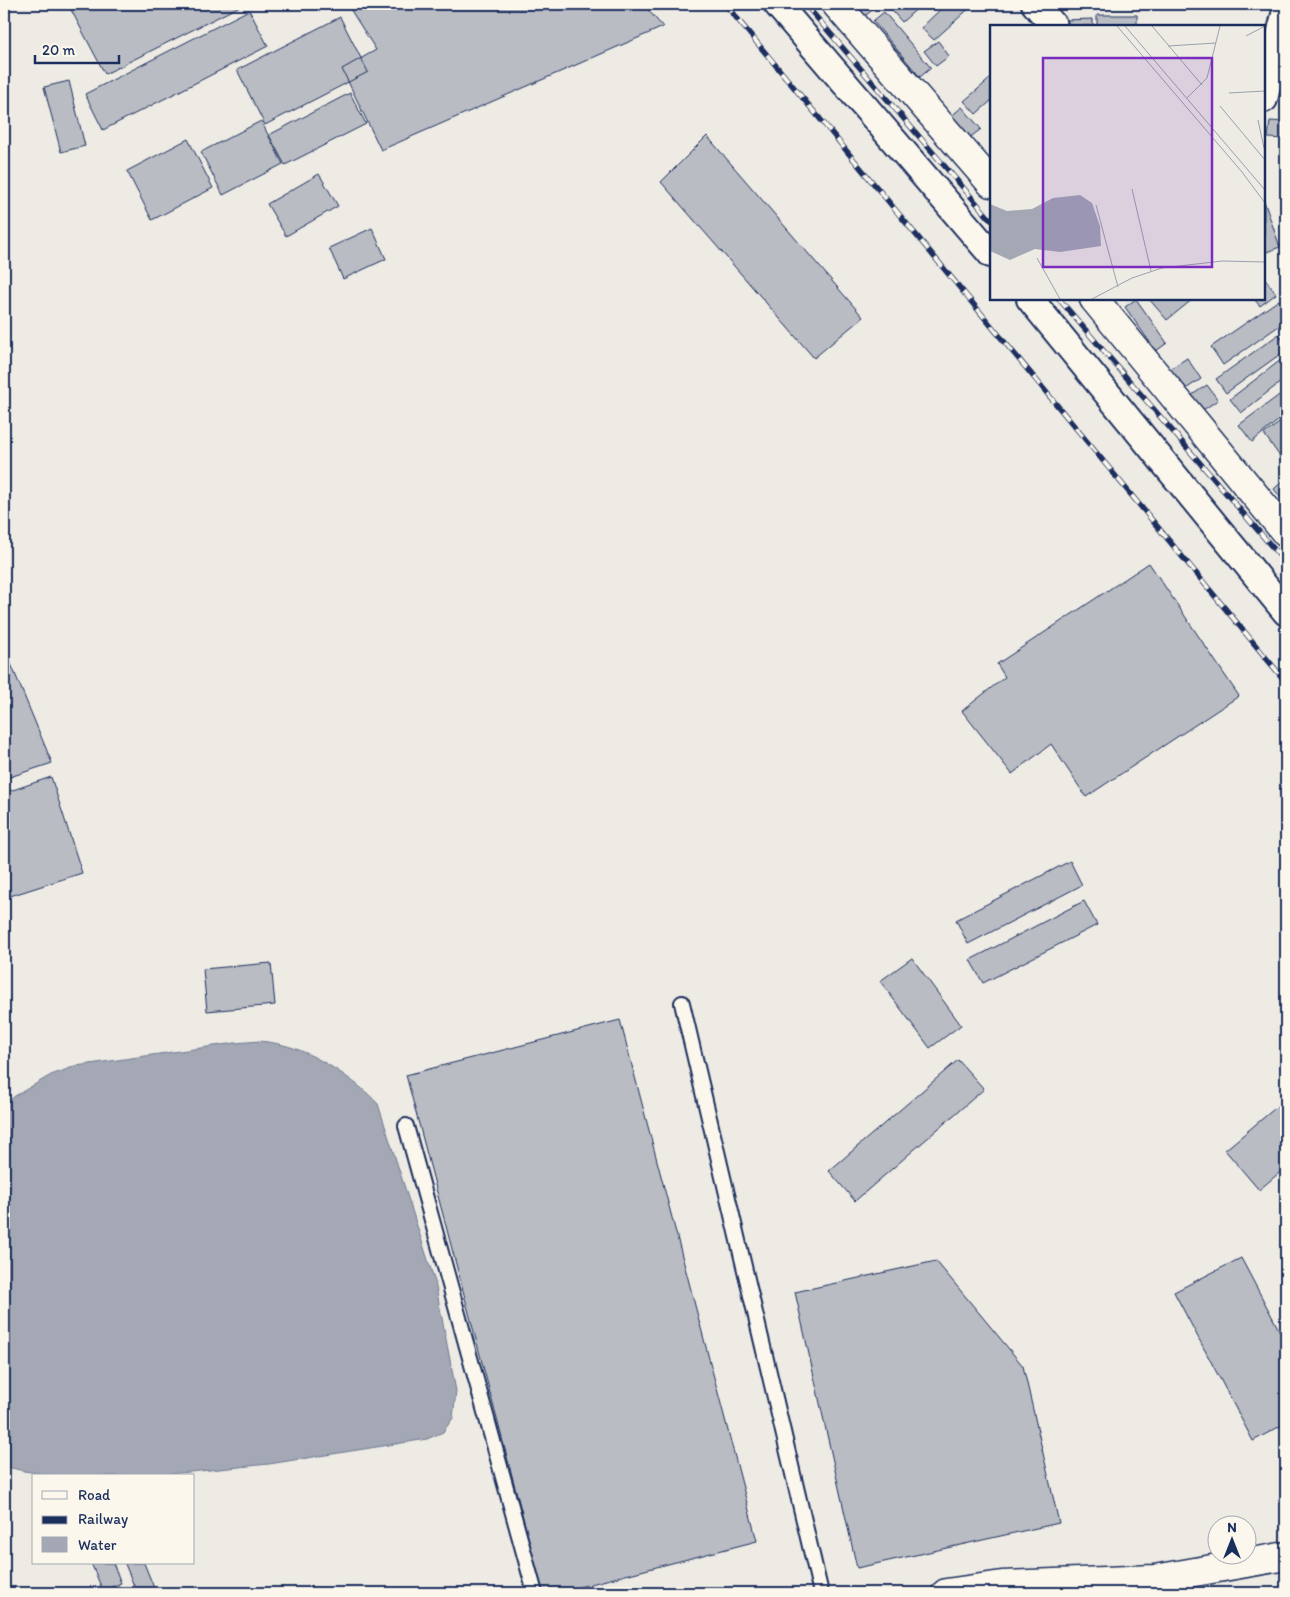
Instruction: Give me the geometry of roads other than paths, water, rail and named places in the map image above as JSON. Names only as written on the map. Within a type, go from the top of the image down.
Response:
[{"type":"street","points":[[777,4],[990,253]]},
{"type":"street","points":[[836,4],[990,182]]},
{"type":"street","points":[[1035,4],[1053,25]]},
{"type":"street","points":[[1265,95],[1286,11]]},
{"type":"street","points":[[1031,300],[1286,612]]},
{"type":"street","points":[[1102,302],[1286,534]]},
{"type":"street","points":[[946,1593],[1002,1585],[1155,1579],[1286,1556]]},
{"type":"lane","points":[[682,1002],[820,1593]]},
{"type":"lane","points":[[406,1126],[535,1593]]},
{"type":"water","points":[[260,1041],[295,1048],[334,1068],[370,1095],[378,1104],[435,1282],[456,1391],[453,1418],[443,1432],[427,1439],[269,1464],[170,1474],[44,1474],[4,1466],[4,1105],[15,1096],[51,1075],[76,1066]]},
{"type":"railway","points":[[725,4],[1286,682]]},
{"type":"railway","points":[[805,4],[990,219]]},
{"type":"railway","points":[[1060,300],[1286,563]]}]
